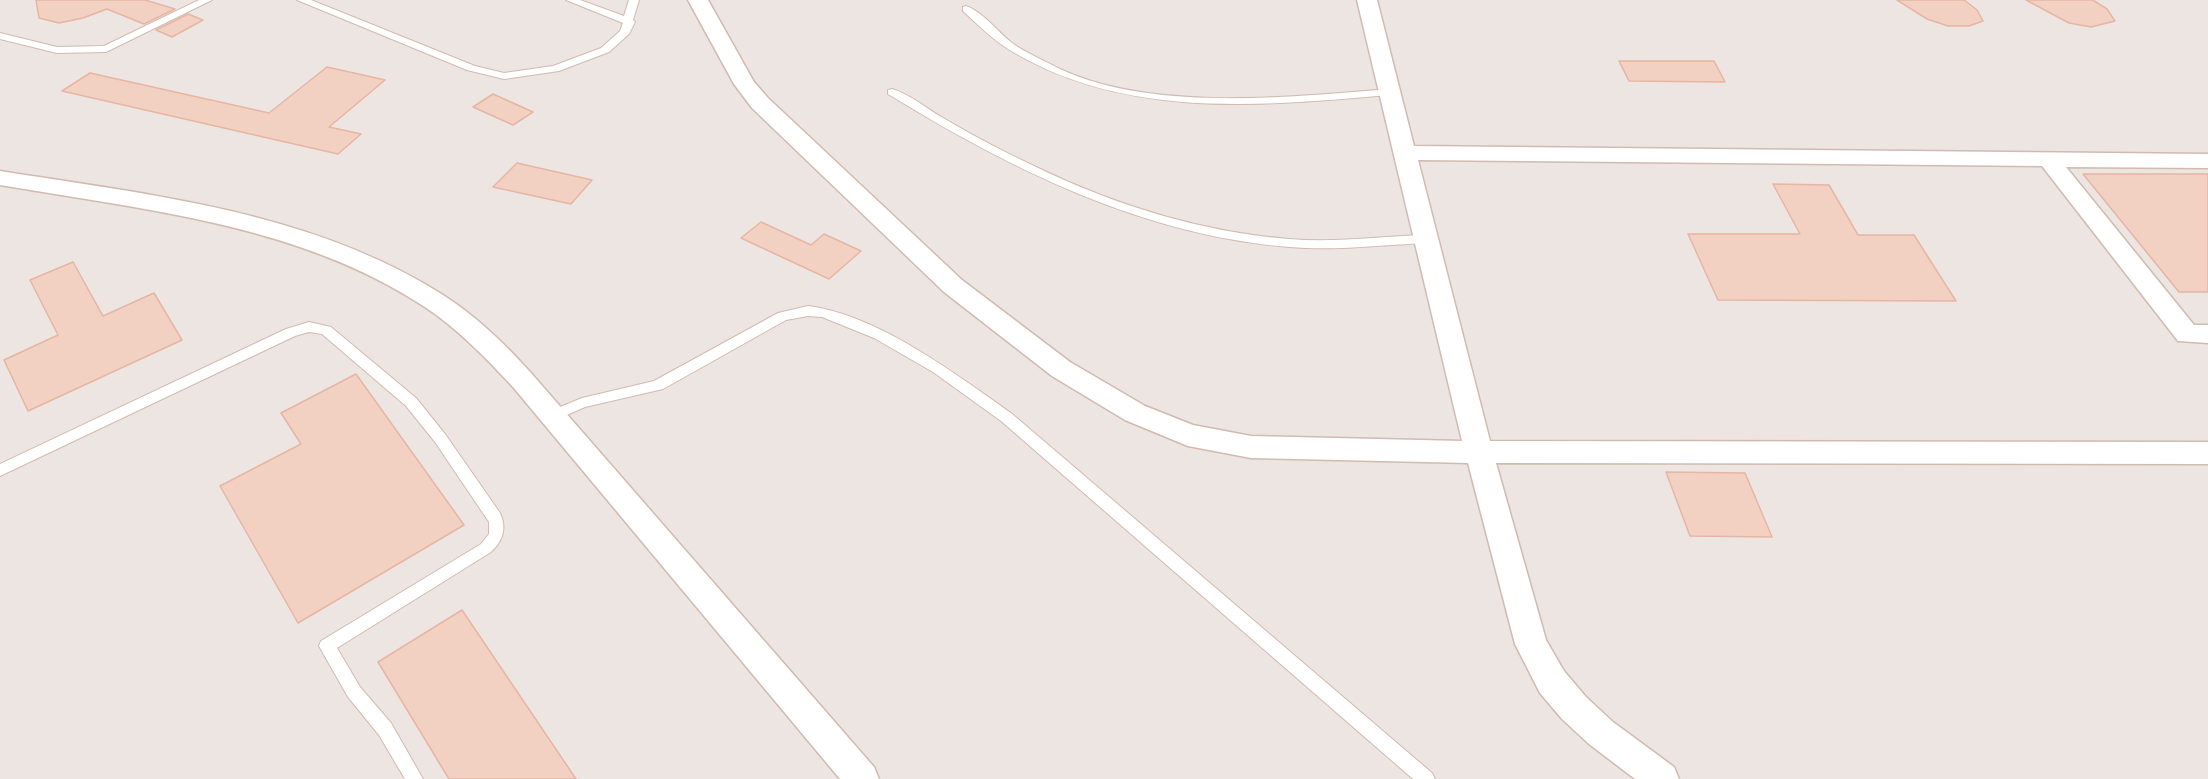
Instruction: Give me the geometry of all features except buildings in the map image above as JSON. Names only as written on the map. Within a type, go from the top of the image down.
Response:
[{"type":"street","points":[[698,0],[745,84],[771,115],[961,292],[1093,391],[1163,425],[1196,436],[1240,446],[1479,452],[2208,453]]},
{"type":"street","points":[[1369,0],[1479,452],[1527,631],[1536,655],[1552,682],[1587,721],[1662,779]]},
{"type":"street","points":[[1405,153],[2208,161]]},
{"type":"street","points":[[2048,159],[2187,334],[2208,334]]},
{"type":"street","points":[[0,178],[249,223],[311,242],[356,260],[411,286],[456,317],[500,356],[553,416],[862,779]]},
{"type":"lane","points":[[0,36],[57,50],[106,49],[207,0]]},
{"type":"lane","points":[[302,0],[471,68],[504,76],[555,69],[589,58],[619,38],[630,22],[634,0]]},
{"type":"lane","points":[[571,0],[630,22]]},
{"type":"lane","points":[[966,9],[991,33],[1046,65],[1088,84],[1124,94],[1162,98],[1270,101],[1390,92]]},
{"type":"lane","points":[[892,92],[948,126],[1067,186],[1119,208],[1155,219],[1210,232],[1292,243],[1426,239]]},
{"type":"lane","points":[[553,416],[582,403],[658,385],[790,314],[817,312],[856,325],[938,369],[1005,417],[1426,779]]},
{"type":"lane","points":[[0,471],[291,332],[309,327],[326,330],[411,402],[447,448],[495,517],[498,527],[492,543],[486,548],[327,646],[354,693],[385,729],[414,779]]},
{"type":"shaded area","points":[[0,0],[2208,0],[2208,779],[0,779]]}]
